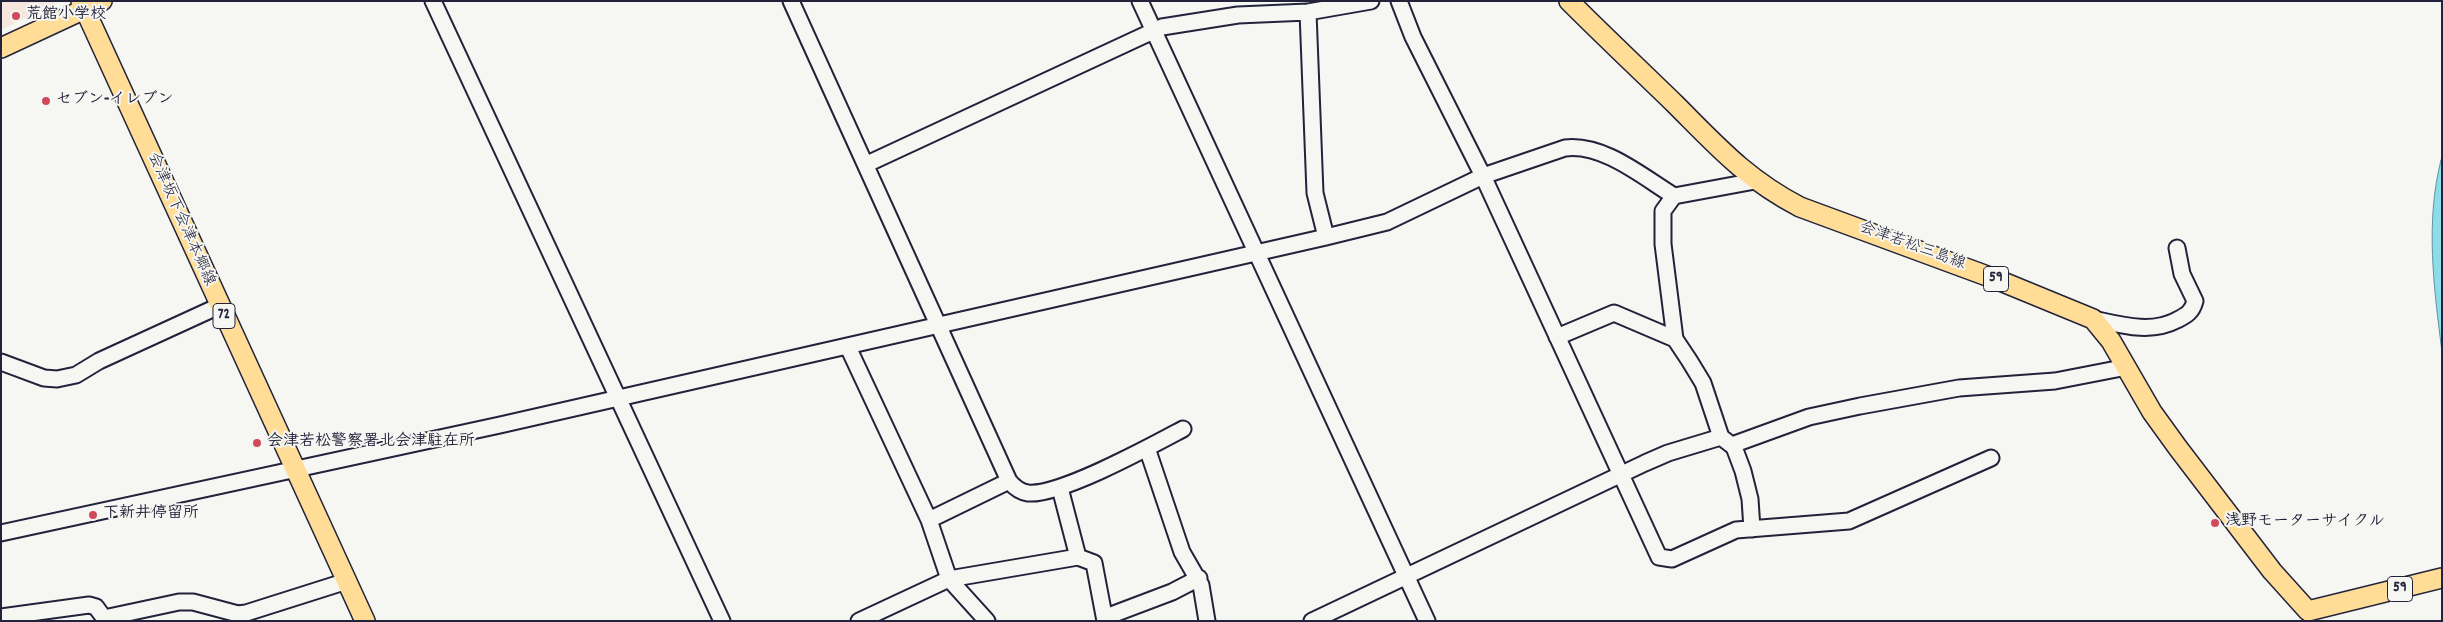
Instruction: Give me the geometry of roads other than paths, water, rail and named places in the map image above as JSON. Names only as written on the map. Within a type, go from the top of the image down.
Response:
[{"type":"main road","points":[[1,48],[82,5],[102,1]]},
{"type":"main road","name":"会津若松三島線","points":[[1568,1],[1677,106],[1713,144],[1755,181],[1800,207],[1988,276],[2094,319]]},
{"type":"main road","name":"会津坂下会津本郷線","points":[[82,5],[365,621]]},
{"type":"main road","name":"59","points":[[2094,319],[2111,341],[2152,412],[2272,571],[2303,616],[2442,578]]},
{"type":"street","points":[[433,1],[722,621]]},
{"type":"street","points":[[791,1],[867,164],[1009,481],[1017,490],[1028,493],[1060,488],[1147,448],[1183,429]]},
{"type":"street","points":[[1140,1],[1427,621]]},
{"type":"street","points":[[867,164],[1162,27],[1238,15],[1308,12],[1371,1]]},
{"type":"street","points":[[1399,1],[1413,37],[1483,176],[1659,557],[1672,560],[1736,530],[1849,521],[1991,458]]},
{"type":"street","points":[[1308,12],[1315,193],[1326,238]]},
{"type":"street","points":[[1,533],[618,399],[1326,238],[1387,222],[1483,176],[1537,156],[1577,146],[1592,150],[1620,163],[1674,196],[1755,181]]},
{"type":"street","points":[[1674,196],[1663,211],[1663,244],[1675,339],[1703,384],[1726,441],[1744,471],[1750,499],[1752,529]]},
{"type":"street","points":[[2094,319],[2149,328],[2169,324],[2189,314],[2195,301],[2182,274],[2177,248]]},
{"type":"street","points":[[1,362],[44,378],[57,379],[76,375],[98,361],[219,306]]},
{"type":"street","points":[[1557,337],[1614,314],[1675,339]]},
{"type":"street","points":[[848,347],[929,520],[949,579],[987,621]]},
{"type":"street","points":[[1312,621],[1668,453],[1726,441],[1809,417],[1860,406],[1960,388],[2055,381],[2126,366]]},
{"type":"street","points":[[1147,448],[1182,552],[1199,578],[1207,621]]},
{"type":"street","points":[[929,520],[1009,481]]},
{"type":"street","points":[[1060,488],[1078,557]]},
{"type":"street","points":[[859,621],[949,579],[1078,557],[1094,562],[1105,619],[1172,592],[1199,578]]},
{"type":"street","points":[[9,618],[42,610],[89,605],[96,606],[104,618],[179,602],[193,602],[238,614],[246,614],[347,581]]},
{"type":"water","points":[[2441,160],[2442,352],[2432,256],[2433,208]]},
{"type":"place","name":"荒館小学校","points":[[16,16]]},
{"type":"place","name":"セブン-イレブン","points":[[46,101]]},
{"type":"place","name":"会津若松警察署北会津駐在所","points":[[257,443]]},
{"type":"place","name":"下新井停留所","points":[[93,515]]},
{"type":"place","name":"浅野モーターサイクル","points":[[2215,523]]}]
